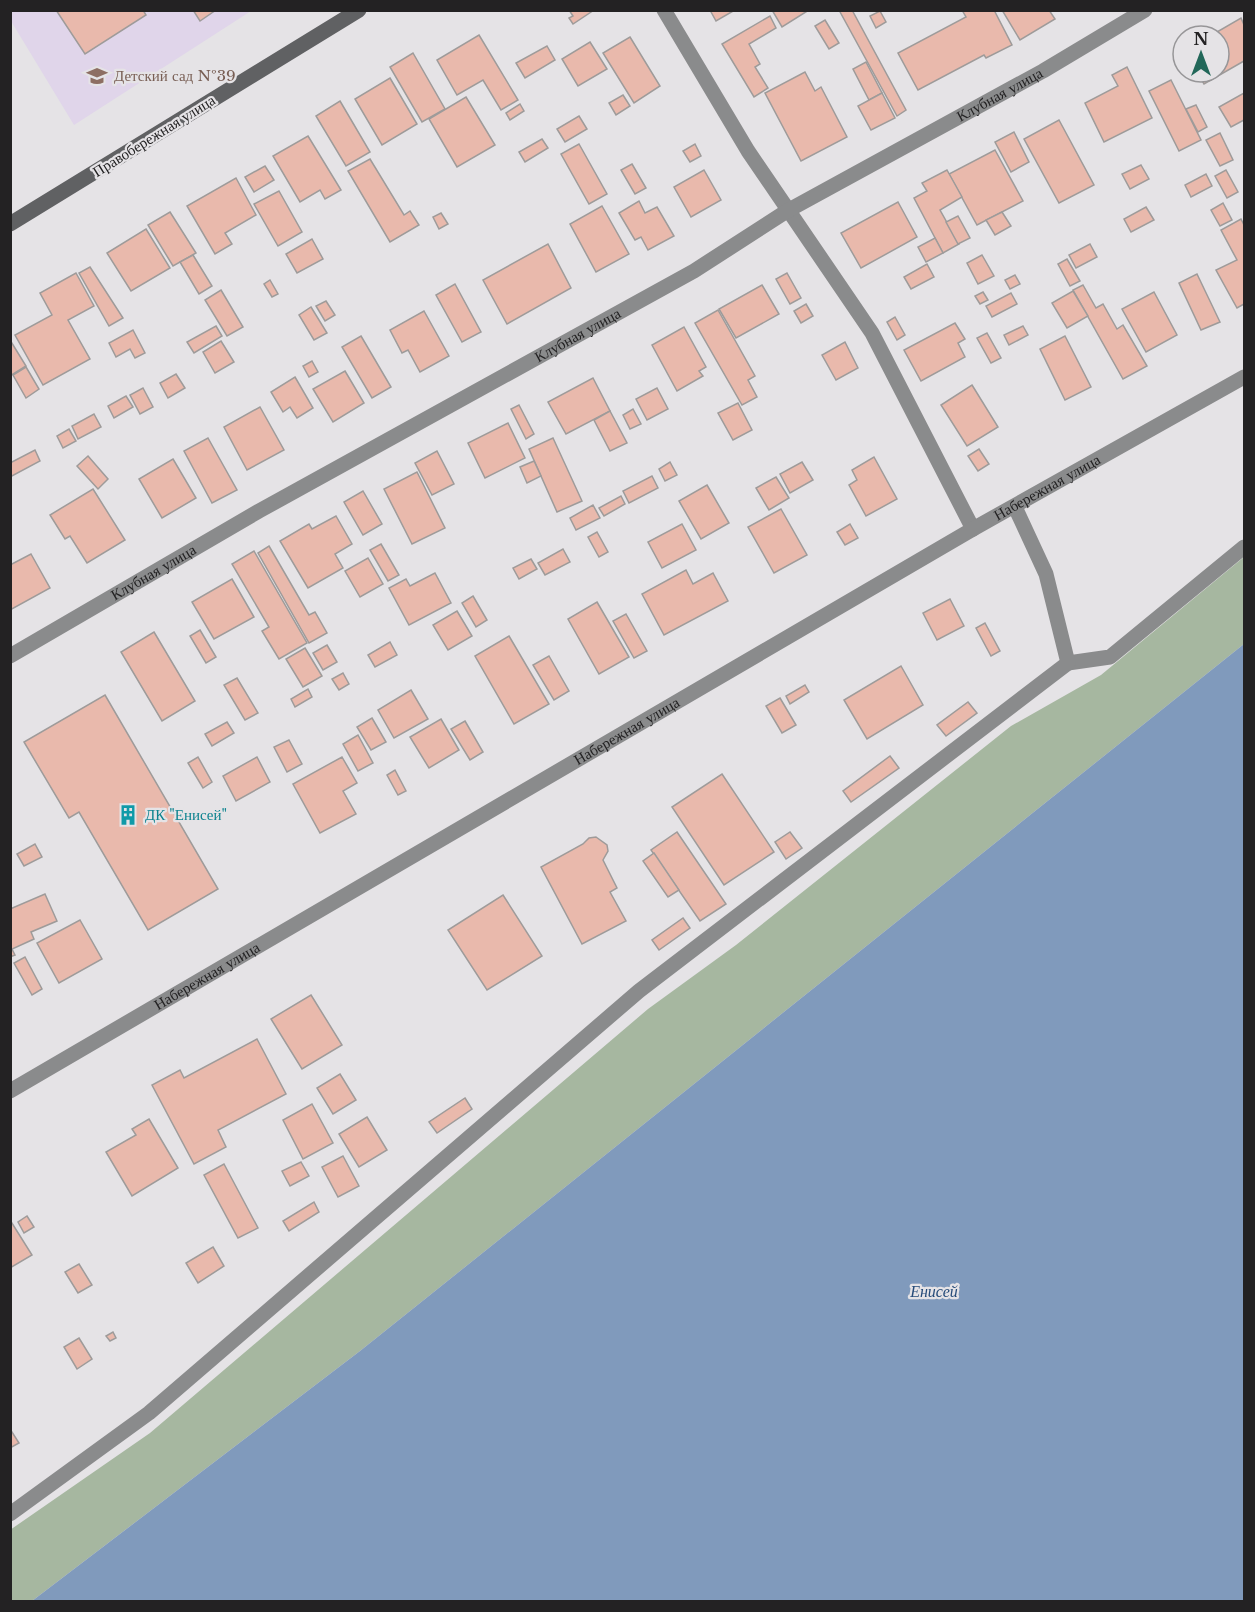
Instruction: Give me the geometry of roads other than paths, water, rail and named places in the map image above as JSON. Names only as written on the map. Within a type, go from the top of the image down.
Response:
[{"type":"street","name":"Правобережная улица","points":[[10,224],[359,10]]},
{"type":"street","points":[[664,10],[748,151],[872,333],[973,529]]},
{"type":"street","name":"Клубная улица","points":[[10,656],[259,511],[694,271],[787,211],[1043,71],[1145,10]]},
{"type":"street","name":"Набережная улица","points":[[10,1091],[973,529],[1245,376]]},
{"type":"street","points":[[1015,507],[1046,574],[1068,663]]},
{"type":"street","points":[[10,1514],[149,1413],[639,992],[1068,663],[1110,657],[1245,547]]},
{"type":"water","name":"Енисей","points":[[1244,644],[1244,1601],[32,1601],[360,1351]]},
{"type":"place","name":"Детский сад №39","points":[[97,76]]},
{"type":"place","name":"ДК \"Енисей\"","points":[[128,815]]}]
